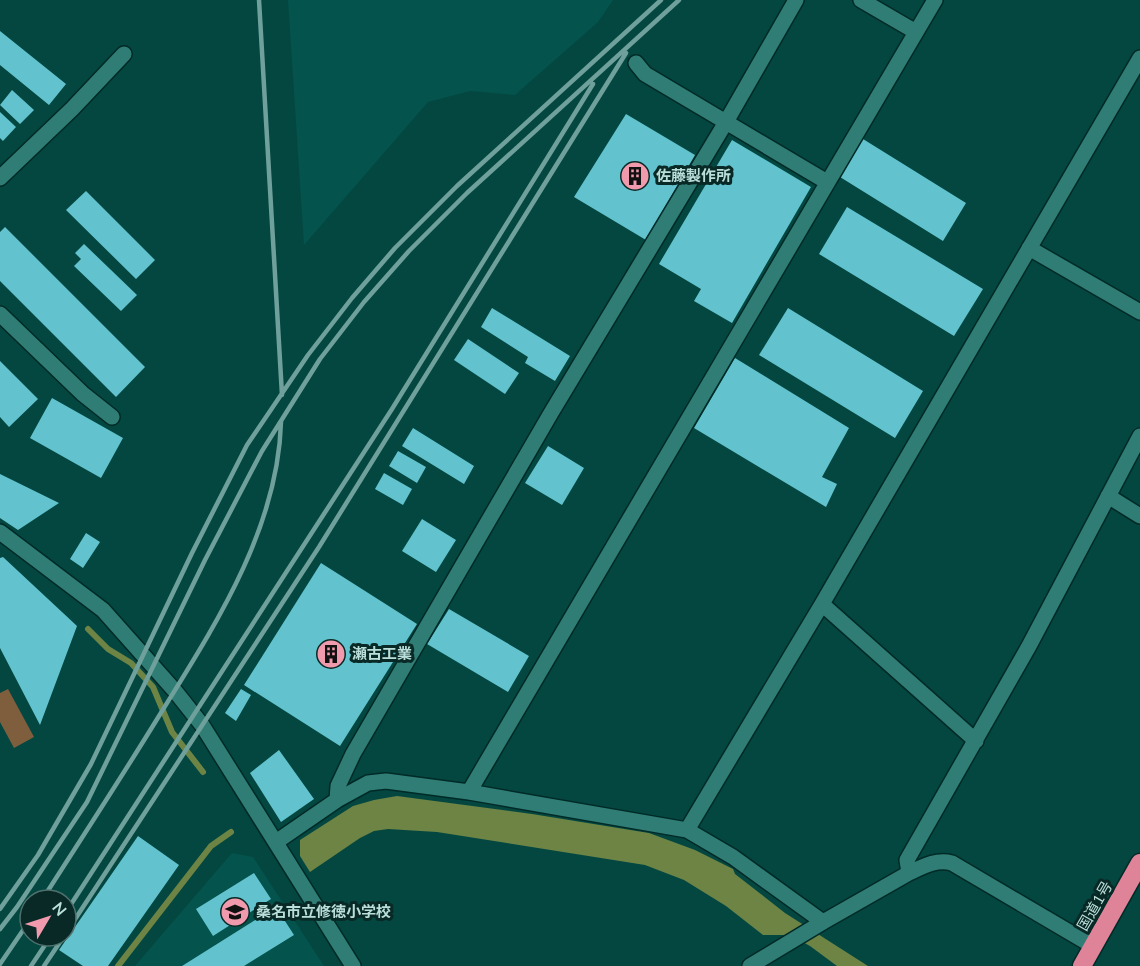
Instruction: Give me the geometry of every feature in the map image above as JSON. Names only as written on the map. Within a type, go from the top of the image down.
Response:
[{"type":"highway","name":"国道1号","points":[[1082,966],[1140,863]]},
{"type":"street","points":[[337,800],[338,786],[359,744],[551,413],[726,122],[796,0]]},
{"type":"street","points":[[861,0],[916,32]]},
{"type":"street","points":[[469,792],[935,0]]},
{"type":"street","points":[[0,178],[72,109],[124,54]]},
{"type":"street","points":[[687,830],[822,604],[1140,58]]},
{"type":"street","points":[[636,63],[645,74],[827,182]]},
{"type":"street","points":[[1029,248],[1140,312]]},
{"type":"street","points":[[0,314],[82,394],[112,417]]},
{"type":"street","points":[[909,873],[908,860],[1029,646],[1140,436]]},
{"type":"street","points":[[1108,496],[1140,516]]},
{"type":"street","points":[[0,532],[103,610],[202,725],[353,966]]},
{"type":"street","points":[[822,604],[976,741]]},
{"type":"street","points":[[276,842],[337,800],[369,783],[386,781],[469,792],[687,830],[733,857],[819,924]]},
{"type":"street","points":[[750,966],[909,873],[927,864],[942,861],[952,863],[1092,946]]},
{"type":"shaded area","points":[[288,0],[613,0],[598,22],[515,95],[470,91],[428,102],[304,245]]},
{"type":"shaded area","points":[[8,689],[34,737],[14,748],[0,722],[0,693]]},
{"type":"shaded area","points":[[397,796],[532,814],[649,833],[695,850],[733,869],[735,874],[785,913],[868,966],[837,966],[810,946],[790,935],[763,935],[726,906],[684,880],[645,865],[437,832],[388,829],[374,831],[360,838],[310,872],[300,856],[300,840],[353,806]]},
{"type":"shaded area","name":"桑名市立修徳小学校","points":[[232,853],[253,857],[324,966],[135,966]]},
{"type":"building","points":[[0,31],[66,84],[49,105],[0,65]]},
{"type":"building","points":[[12,90],[34,110],[20,124],[0,105]]},
{"type":"building","points":[[0,112],[16,127],[3,141],[0,138]]},
{"type":"building","name":"佐藤製作所","points":[[626,114],[695,155],[646,240],[574,197]]},
{"type":"building","points":[[863,139],[966,203],[943,241],[840,177]]},
{"type":"building","points":[[732,140],[811,187],[732,323],[694,301],[701,289],[659,264]]},
{"type":"building","points":[[86,191],[155,260],[136,279],[66,210]]},
{"type":"building","points":[[847,207],[983,289],[954,336],[819,254]]},
{"type":"building","points":[[5,227],[145,367],[116,397],[0,281],[0,232]]},
{"type":"building","points":[[84,244],[137,295],[121,311],[74,266],[81,259],[75,253]]},
{"type":"building","points":[[492,308],[570,356],[555,381],[525,363],[528,357],[481,327]]},
{"type":"building","points":[[788,308],[923,391],[895,438],[759,355]]},
{"type":"building","points":[[468,339],[519,373],[505,394],[454,360]]},
{"type":"building","points":[[735,358],[849,428],[822,477],[837,484],[826,507],[694,428]]},
{"type":"building","points":[[0,361],[38,399],[9,427],[0,417]]},
{"type":"building","points":[[52,398],[123,438],[101,478],[30,438]]},
{"type":"building","points":[[413,428],[474,466],[464,484],[402,446]]},
{"type":"building","points":[[548,446],[584,468],[562,505],[525,483]]},
{"type":"building","points":[[398,451],[426,467],[417,483],[389,466]]},
{"type":"building","points":[[384,473],[412,489],[403,505],[375,489]]},
{"type":"building","points":[[0,474],[59,503],[18,530],[0,518]]},
{"type":"building","points":[[422,519],[456,540],[436,572],[402,551]]},
{"type":"building","points":[[86,533],[100,542],[83,568],[70,559]]},
{"type":"building","points":[[3,557],[77,626],[40,725],[0,648],[0,558]]},
{"type":"building","name":"瀬古工業","points":[[321,563],[417,624],[340,746],[244,685]]},
{"type":"building","name":"瀬古工業","points":[[449,609],[529,656],[508,692],[427,644]]},
{"type":"building","points":[[241,689],[251,695],[236,721],[225,713]]},
{"type":"building","points":[[279,750],[314,799],[281,822],[250,773]]},
{"type":"building","points":[[138,836],[179,865],[108,966],[83,966],[59,950],[60,948],[78,948],[78,923]]},
{"type":"building","points":[[254,873],[271,899],[213,936],[196,909]]},
{"type":"building","points":[[276,907],[294,935],[244,966],[182,966]]},
{"type":"waterway","points":[[88,629],[108,649],[131,663],[153,687],[172,732],[203,772]]},
{"type":"waterway","points":[[118,966],[211,846],[231,832]]},
{"type":"railway","points":[[259,0],[282,395]]},
{"type":"railway","points":[[0,909],[38,855],[91,764],[192,553],[247,445],[308,355],[352,298],[395,248],[457,186],[661,0]]},
{"type":"railway","points":[[0,929],[87,802],[205,560],[262,451],[320,359],[364,302],[409,251],[467,193],[679,0]]},
{"type":"railway","points":[[78,915],[319,547],[626,53]]},
{"type":"railway","points":[[78,893],[392,409],[593,84]]},
{"type":"railway","points":[[50,888],[201,648],[240,576],[256,539],[268,501],[277,462],[281,422]]},
{"type":"railway","points":[[0,964],[18,938]]},
{"type":"railway","points":[[31,966],[43,948]]},
{"type":"railway","points":[[44,966],[56,948]]},
{"type":"place","name":"佐藤製作所","points":[[635,176]]},
{"type":"place","name":"瀬古工業","points":[[331,654]]},
{"type":"place","name":"桑名市立修徳小学校","points":[[235,912]]}]
